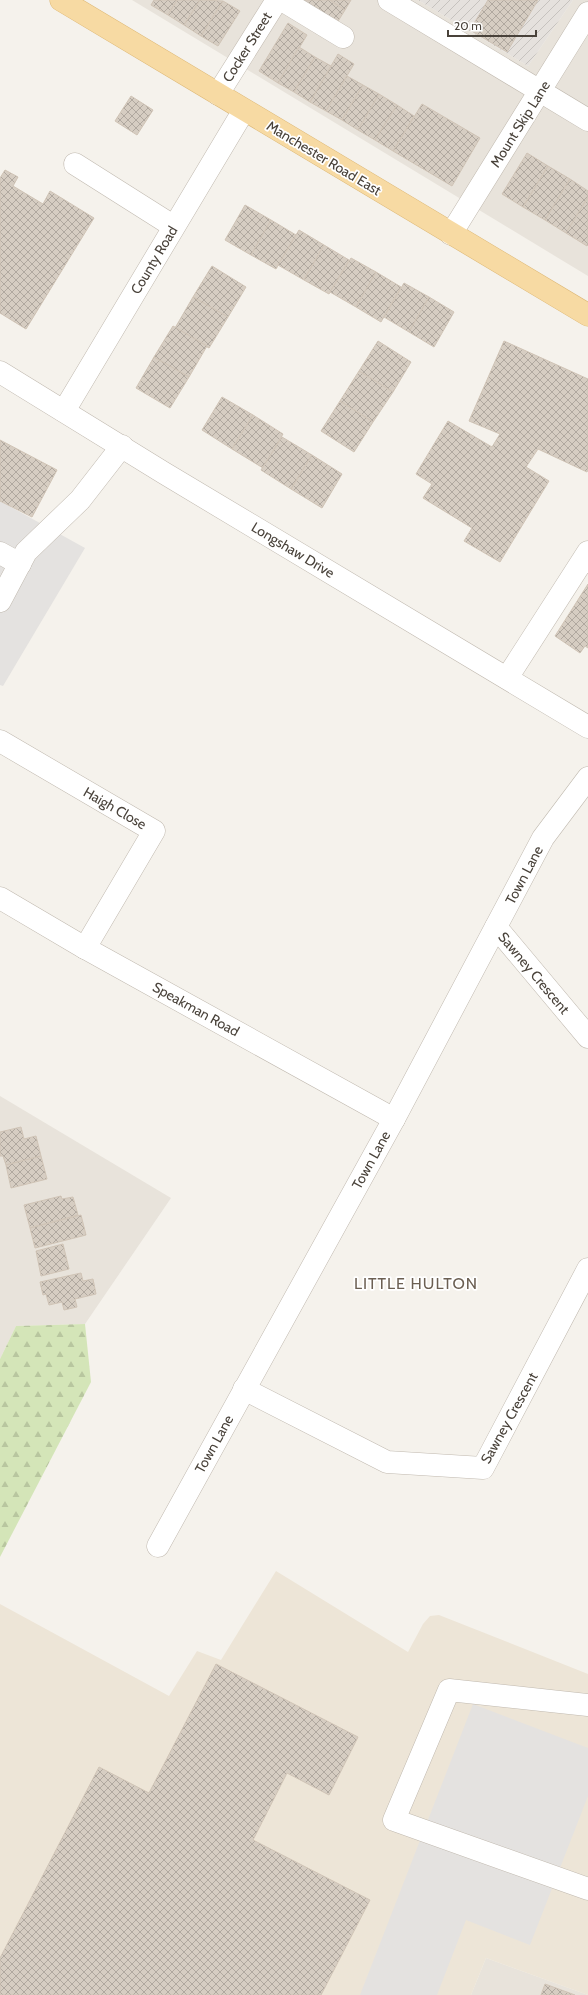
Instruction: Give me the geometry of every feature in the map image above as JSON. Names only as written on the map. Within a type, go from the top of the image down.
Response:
[{"type":"main road","name":"Manchester Road East","points":[[61,0],[588,316]]},
{"type":"street","name":"Cocker Street","points":[[218,94],[277,0]]},
{"type":"street","points":[[282,0],[343,37]]},
{"type":"street","points":[[389,0],[588,120]]},
{"type":"street","name":"Mount Skip Lane","points":[[451,234],[588,13]]},
{"type":"street","name":"County Road","points":[[64,411],[173,226],[244,110]]},
{"type":"street","points":[[75,164],[173,226]]},
{"type":"street","name":"Longshaw Drive","points":[[0,372],[588,728]]},
{"type":"street","points":[[0,602],[23,558],[80,500],[122,446]]},
{"type":"street","points":[[507,678],[588,552]]},
{"type":"street","points":[[0,553],[23,558]]},
{"type":"street","name":"Haigh Close","points":[[0,741],[154,831],[85,948]]},
{"type":"street","name":"Town Lane","points":[[158,1546],[394,1119],[543,838],[588,778]]},
{"type":"street","name":"Speakman Road","points":[[0,898],[85,948],[394,1119]]},
{"type":"street","name":"Sawney Crescent","points":[[496,927],[588,1037]]},
{"type":"street","name":"Sawney Crescent","points":[[244,1389],[387,1462],[483,1468],[588,1269]]},
{"type":"street","points":[[588,1705],[449,1690],[394,1820],[588,1889]]},
{"type":"shaded area","points":[[132,0],[418,0],[528,66],[573,0],[588,0],[588,276]]},
{"type":"shaded area","points":[[418,0],[573,0],[528,66]]},
{"type":"shaded area","points":[[0,501],[85,548],[3,686],[0,685]]},
{"type":"shaded area","points":[[0,1096],[171,1198],[85,1324],[16,1326],[0,1359]]},
{"type":"shaded area","points":[[276,1571],[408,1652],[423,1624],[430,1616],[439,1615],[588,1674],[588,1995],[486,1958],[471,1995],[0,1995],[0,1604],[169,1696],[197,1651],[221,1660]]},
{"type":"shaded area","points":[[473,1704],[588,1748],[588,1796],[530,1945],[466,1920],[437,1995],[360,1995]]},
{"type":"shaded area","points":[[486,1958],[588,1995],[471,1995]]},
{"type":"green space","points":[[85,1324],[91,1382],[0,1557],[0,1359],[16,1326]]},
{"type":"building","points":[[154,0],[177,0],[168,15],[151,5]]},
{"type":"building","points":[[177,0],[200,0],[184,25],[168,15]]},
{"type":"building","points":[[200,0],[223,1],[201,36],[184,25]]},
{"type":"building","points":[[305,0],[330,0],[345,10],[335,26],[302,5]]},
{"type":"building","points":[[330,0],[351,0],[345,10]]},
{"type":"building","points":[[488,0],[538,0],[507,52],[470,30]]},
{"type":"building","points":[[223,1],[240,11],[218,46],[201,36]]},
{"type":"building","points":[[288,23],[307,35],[278,83],[259,71]]},
{"type":"building","points":[[299,47],[315,57],[294,92],[278,83]]},
{"type":"building","points":[[338,54],[354,64],[326,111],[310,102]]},
{"type":"building","points":[[315,57],[331,66],[310,102],[294,92]]},
{"type":"building","points":[[347,76],[363,85],[342,120],[326,111]]},
{"type":"building","points":[[363,85],[379,94],[358,130],[342,120]]},
{"type":"building","points":[[379,94],[397,105],[375,140],[358,130]]},
{"type":"building","points":[[131,96],[153,110],[137,135],[115,121]]},
{"type":"building","points":[[422,104],[480,138],[452,186],[393,151]]},
{"type":"building","points":[[397,105],[414,116],[393,151],[375,140]]},
{"type":"building","points":[[527,153],[548,166],[523,207],[502,194]]},
{"type":"building","points":[[548,166],[570,179],[545,220],[523,207]]},
{"type":"building","points":[[5,170],[18,177],[13,186],[43,204],[50,191],[94,218],[26,329],[0,313],[0,178]]},
{"type":"building","points":[[570,179],[588,191],[588,197],[566,233],[545,220]]},
{"type":"building","points":[[588,197],[588,245],[587,246],[566,233]]},
{"type":"building","points":[[245,205],[271,220],[251,255],[225,240]]},
{"type":"building","points":[[271,220],[296,235],[276,269],[251,255]]},
{"type":"building","points":[[299,230],[324,245],[304,280],[278,265]]},
{"type":"building","points":[[324,245],[349,260],[329,294],[304,280]]},
{"type":"building","points":[[351,258],[376,272],[356,307],[330,292]]},
{"type":"building","points":[[212,266],[246,287],[228,317],[193,297]]},
{"type":"building","points":[[376,272],[401,287],[381,322],[356,307]]},
{"type":"building","points":[[404,283],[429,297],[409,332],[384,317]]},
{"type":"building","points":[[193,297],[228,317],[209,348],[175,328]]},
{"type":"building","points":[[429,297],[454,312],[434,347],[409,332]]},
{"type":"building","points":[[173,326],[207,346],[189,377],[154,357]]},
{"type":"building","points":[[378,341],[411,362],[393,392],[359,371]]},
{"type":"building","points":[[504,341],[588,379],[588,470],[587,472],[538,449],[526,467],[549,481],[500,562],[464,541],[472,528],[423,498],[432,484],[416,474],[448,421],[492,447],[500,434],[469,421]]},
{"type":"building","points":[[154,357],[189,377],[170,408],[136,388]]},
{"type":"building","points":[[359,371],[393,392],[373,422],[340,401]]},
{"type":"building","points":[[222,397],[253,415],[232,449],[202,430]]},
{"type":"building","points":[[340,401],[373,422],[354,452],[321,431]]},
{"type":"building","points":[[253,415],[283,434],[263,468],[232,449]]},
{"type":"building","points":[[282,437],[312,455],[291,489],[261,470]]},
{"type":"building","points":[[0,440],[57,470],[32,517],[0,501]]},
{"type":"building","points":[[312,455],[342,474],[322,508],[291,489]]},
{"type":"building","points":[[588,584],[588,648],[585,646],[580,653],[555,636]]},
{"type":"building","points":[[21,1127],[24,1139],[36,1136],[41,1156],[6,1165],[3,1156],[0,1156],[0,1132]]},
{"type":"building","points":[[41,1156],[47,1179],[11,1188],[6,1165]]},
{"type":"building","points":[[61,1196],[62,1199],[73,1197],[78,1215],[30,1228],[24,1205]]},
{"type":"building","points":[[81,1215],[86,1235],[35,1248],[30,1228]]},
{"type":"building","points":[[63,1244],[69,1269],[41,1276],[36,1251]]},
{"type":"building","points":[[81,1273],[83,1281],[93,1279],[96,1294],[75,1299],[77,1307],[64,1310],[62,1302],[49,1305],[46,1294],[43,1295],[40,1282]]},
{"type":"building","points":[[216,1664],[358,1737],[329,1795],[287,1773],[253,1840],[370,1900],[321,1995],[0,1995],[0,1958],[99,1767],[149,1793]]},
{"type":"building","points":[[545,1984],[575,1995],[541,1995]]},
{"type":"district","name":"LITTLE HULTON","points":[[416,1283]]}]
